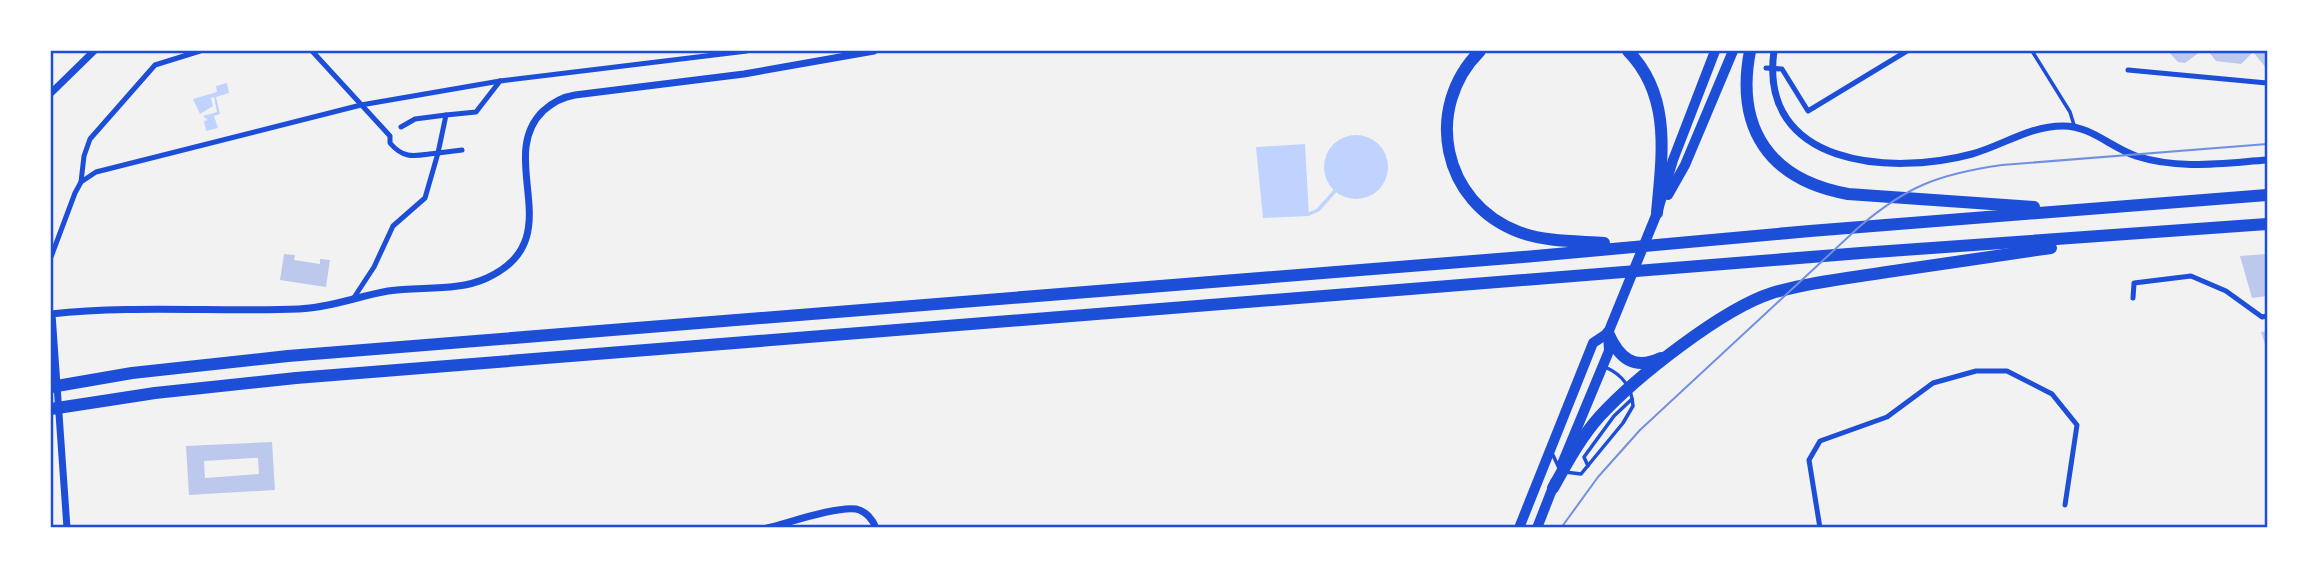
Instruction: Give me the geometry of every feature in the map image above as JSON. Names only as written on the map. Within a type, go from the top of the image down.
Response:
[{"type":"highway","points":[[1480,51],[1464,69],[1455,86],[1446,128],[1455,171],[1476,203],[1506,226],[1531,235],[1585,242],[1657,244]]},
{"type":"highway","points":[[1628,51],[1647,76],[1660,113],[1662,139],[1657,213]]},
{"type":"highway","points":[[1749,51],[1745,91],[1754,130],[1773,159],[1805,182],[1833,192],[1866,196],[2083,210]]},
{"type":"highway","points":[[51,387],[132,373],[288,356],[2267,195]]},
{"type":"highway","points":[[51,409],[155,393],[310,377],[2267,224]]},
{"type":"highway","points":[[1553,488],[1561,470],[1598,418],[1631,394],[1675,352],[1745,304],[1815,282],[2144,234]]},
{"type":"highway","points":[[1608,333],[1615,348],[1632,362],[1651,363],[1675,352]]},
{"type":"main road","points":[[1561,470],[1609,351],[1608,333],[1657,213],[1673,160],[1715,51]]},
{"type":"main road","points":[[1657,213],[1685,165],[1733,51]]},
{"type":"main road","points":[[1519,528],[1593,343],[1608,333]]},
{"type":"main road","points":[[1537,528],[1553,488]]},
{"type":"street","points":[[51,93],[94,51]]},
{"type":"street","points":[[51,257],[80,182],[90,139],[155,65],[200,51]]},
{"type":"street","points":[[312,51],[390,136],[390,142],[403,155],[462,150]]},
{"type":"street","points":[[669,60],[670,51]]},
{"type":"street","points":[[80,182],[96,172],[193,144],[361,105],[500,81],[747,51]]},
{"type":"street","points":[[67,528],[51,314],[130,310],[303,309],[389,291],[469,284],[488,278],[510,262],[522,248],[530,221],[524,150],[528,131],[544,110],[562,97],[744,74],[874,51]]},
{"type":"street","points":[[1774,51],[1769,68],[1775,92],[1790,122],[1810,143],[1828,152],[1851,158],[1887,164],[1925,162],[1972,154],[2036,128],[2048,126],[2085,130],[2134,155],[2165,163],[2202,165],[2267,159]]},
{"type":"street","points":[[1769,68],[1782,69],[1808,111],[1907,51]]},
{"type":"street","points":[[2128,70],[2267,83]]},
{"type":"street","points":[[390,136],[415,119],[476,112],[500,81]]},
{"type":"street","points":[[354,299],[393,226],[425,198],[446,115]]},
{"type":"street","points":[[2133,298],[2134,283],[2191,276],[2226,291],[2265,317]]},
{"type":"street","points":[[1820,528],[1809,460],[1821,441],[1887,417],[1933,383],[1976,371],[2007,371],[2052,394],[2077,425],[2065,505]]},
{"type":"street","points":[[767,528],[839,510],[856,509],[873,520],[876,528]]},
{"type":"lane","points":[[2032,51],[2070,112],[2074,127]]},
{"type":"lane","points":[[1550,448],[1554,461],[1561,470],[1581,474],[1627,417],[1633,406],[1631,394],[1620,375],[1602,367]]},
{"type":"lane","points":[[1588,466],[1584,457],[1631,394]]},
{"type":"water","points":[[227,83],[229,93],[216,97],[220,114],[214,116],[218,128],[206,131],[204,121],[208,120],[203,116],[217,112],[214,97],[211,98],[213,106],[200,114],[193,99],[217,92],[216,86]]},
{"type":"water","points":[[1350,135],[1362,135],[1379,144],[1386,155],[1386,179],[1379,190],[1362,199],[1350,199],[1338,194],[1329,185],[1324,173],[1324,161],[1329,149],[1338,140]]},
{"type":"water","points":[[1305,144],[1309,216],[1263,218],[1256,147]]},
{"type":"building","points":[[2168,51],[2201,51],[2185,63],[2178,62]]},
{"type":"building","points":[[2208,51],[2267,51],[2267,69],[2253,52],[2241,64],[2216,61]]},
{"type":"building","points":[[284,254],[295,255],[294,260],[320,264],[320,259],[330,260],[326,287],[280,280]]},
{"type":"building","points":[[2267,254],[2267,296],[2252,298],[2240,256]]},
{"type":"building","points":[[2267,331],[2267,350],[2261,332]]},
{"type":"building","points":[[272,442],[275,490],[189,495],[186,446]],"holes":[[[258,458],[259,474],[205,478],[204,461]]]},
{"type":"waterway","points":[[1309,214],[1318,210],[1335,191]]},
{"type":"tram line","points":[[1561,528],[1598,477],[1640,430],[1859,227],[1909,192],[1942,178],[2002,165],[2267,144]]}]
